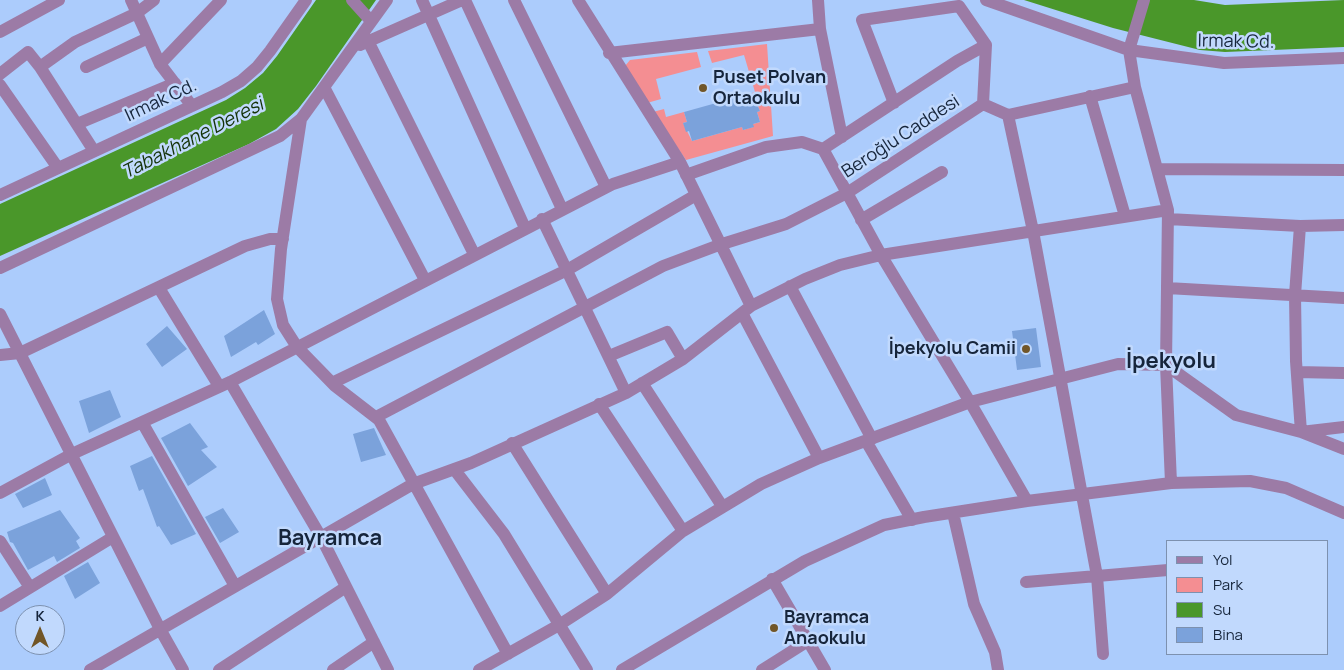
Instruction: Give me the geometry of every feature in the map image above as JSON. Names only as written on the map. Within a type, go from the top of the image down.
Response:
[{"type":"street","points":[[0,32],[59,0]]},
{"type":"street","points":[[131,0],[160,64],[192,106]]},
{"type":"street","points":[[40,67],[75,42],[137,13],[154,0]]},
{"type":"street","points":[[160,64],[221,0]]},
{"type":"street","name":"Irmak Cd.","points":[[0,194],[228,88],[257,67],[306,0]]},
{"type":"street","points":[[352,0],[370,20]]},
{"type":"street","points":[[0,268],[280,136],[301,119],[370,20],[387,0]]},
{"type":"street","points":[[422,0],[525,228]]},
{"type":"street","points":[[350,49],[464,0],[562,209]]},
{"type":"street","points":[[514,0],[606,187]]},
{"type":"street","points":[[578,0],[609,53],[680,162],[747,309],[819,458]]},
{"type":"street","points":[[818,0],[820,28],[842,137]]},
{"type":"street","name":"Irmak Cd.","points":[[986,0],[1130,46],[1198,61],[1224,63],[1344,58]]},
{"type":"street","points":[[1144,0],[1130,46],[1135,87],[1168,214],[1166,365],[1171,483]]},
{"type":"street","points":[[894,103],[862,20],[960,6],[986,45],[983,104]]},
{"type":"street","points":[[609,53],[820,28]]},
{"type":"street","points":[[86,67],[148,38]]},
{"type":"street","points":[[368,41],[474,254]]},
{"type":"street","points":[[823,149],[986,45]]},
{"type":"street","points":[[0,74],[28,52],[40,67],[94,151]]},
{"type":"street","points":[[77,124],[175,83]]},
{"type":"street","points":[[0,84],[58,168]]},
{"type":"street","points":[[324,86],[425,280]]},
{"type":"street","points":[[1103,654],[1098,576],[1033,231],[1008,115],[1135,87]]},
{"type":"street","points":[[1090,96],[1125,216]]},
{"type":"street","name":"Beroğlu Caddesi","points":[[376,417],[586,309],[663,266],[719,244],[786,224],[847,193],[983,104],[1008,115]]},
{"type":"street","points":[[301,119],[283,239],[278,299],[283,325],[297,346],[332,383],[376,417],[396,448],[413,484],[508,654]]},
{"type":"street","points":[[686,175],[766,147],[802,142],[823,149],[880,255],[970,402],[1026,501]]},
{"type":"street","points":[[0,493],[72,454],[224,384],[606,187],[680,162]]},
{"type":"street","points":[[1157,168],[1344,170]]},
{"type":"street","points":[[861,220],[942,172]]},
{"type":"street","points":[[332,383],[567,270],[696,195]]},
{"type":"street","points":[[90,670],[413,484],[454,469],[626,393],[683,359],[747,309],[790,286],[840,265],[880,255],[1125,216],[1168,214],[1300,226],[1344,225]]},
{"type":"street","points":[[542,219],[626,393]]},
{"type":"street","points":[[1300,226],[1295,295],[1301,432]]},
{"type":"street","points":[[0,355],[20,353],[245,246],[270,239],[283,239]]},
{"type":"street","points":[[790,286],[912,520]]},
{"type":"street","points":[[159,288],[224,384],[321,537],[388,670]]},
{"type":"street","points":[[1167,288],[1344,298]]},
{"type":"street","points":[[0,314],[160,629],[183,670]]},
{"type":"street","points":[[609,356],[666,332],[683,359]]},
{"type":"street","points":[[479,670],[559,625],[607,594],[684,530],[761,484],[819,458],[970,402],[1118,364],[1166,365],[1236,415],[1301,432],[1344,448]]},
{"type":"street","points":[[1297,372],[1344,373]]},
{"type":"street","points":[[642,384],[722,506]]},
{"type":"street","points":[[600,404],[684,530]]},
{"type":"street","points":[[142,422],[235,586]]},
{"type":"street","points":[[1301,432],[1344,427]]},
{"type":"street","points":[[512,443],[607,594]]},
{"type":"street","points":[[454,469],[504,534],[587,670]]},
{"type":"street","points":[[622,670],[804,562],[884,526],[953,512],[1026,501],[1083,496],[1171,483],[1250,481],[1286,488],[1344,513]]},
{"type":"street","points":[[953,512],[974,604],[995,652],[998,670]]},
{"type":"street","points":[[0,606],[29,586],[113,537]]},
{"type":"street","points":[[0,542],[29,586]]},
{"type":"street","points":[[1026,582],[1166,570]]},
{"type":"street","points":[[772,580],[825,670]]},
{"type":"street","points":[[219,670],[346,586]]},
{"type":"street","points":[[762,670],[808,641]]},
{"type":"street","points":[[333,670],[374,642]]},
{"type":"green space","points":[[767,44],[773,136],[686,160],[653,112],[664,109],[666,117],[684,112],[687,122],[683,123],[692,141],[742,127],[743,130],[753,127],[753,124],[760,122],[757,112],[760,111],[752,93],[755,92],[744,55],[712,63],[708,51]]},
{"type":"green space","points":[[697,52],[701,67],[656,79],[661,99],[647,103],[625,66],[630,60]]},
{"type":"water","name":"Tabakhane Deresi","points":[[316,0],[376,0],[316,86],[298,109],[276,129],[249,144],[0,256],[0,204],[226,100],[245,88],[263,73],[277,56]]},
{"type":"water","points":[[1024,0],[1194,0],[1225,5],[1344,0],[1344,47],[1225,52],[1200,50],[1113,28]]},
{"type":"building","points":[[752,93],[760,111],[757,112],[760,122],[753,124],[754,127],[743,130],[742,127],[692,141],[689,131],[686,132],[683,123],[687,122],[684,112]]},
{"type":"building","points":[[264,310],[275,334],[258,345],[256,342],[231,357],[224,336]]},
{"type":"building","points":[[167,326],[187,349],[162,367],[146,344]]},
{"type":"building","name":"İpekyolu Camii","points":[[1036,328],[1041,367],[1017,370],[1012,331]]},
{"type":"building","points":[[110,390],[121,417],[89,433],[79,401]]},
{"type":"building","points":[[190,423],[208,447],[201,450],[217,467],[188,486],[161,438]]},
{"type":"building","points":[[374,428],[386,455],[361,462],[353,434]]},
{"type":"building","points":[[152,456],[196,534],[171,545],[159,526],[157,527],[143,489],[139,491],[130,466]]},
{"type":"building","points":[[45,478],[52,495],[23,508],[15,494]]},
{"type":"building","points":[[223,508],[239,532],[220,543],[205,517]]},
{"type":"building","points":[[60,510],[80,538],[76,541],[80,548],[57,562],[54,556],[28,570],[13,543],[10,542],[7,532]]},
{"type":"building","points":[[88,562],[100,583],[75,599],[64,576]]},
{"type":"place","name":"Puset Polvan Ortaokulu","points":[[703,88]]},
{"type":"place","name":"İpekyolu Camii","points":[[1026,349]]},
{"type":"place","name":"Bayramca Anaokulu","points":[[774,628]]},
{"type":"district","name":"İpekyolu","points":[[1171,362]]},
{"type":"district","name":"Bayramca","points":[[330,539]]}]
